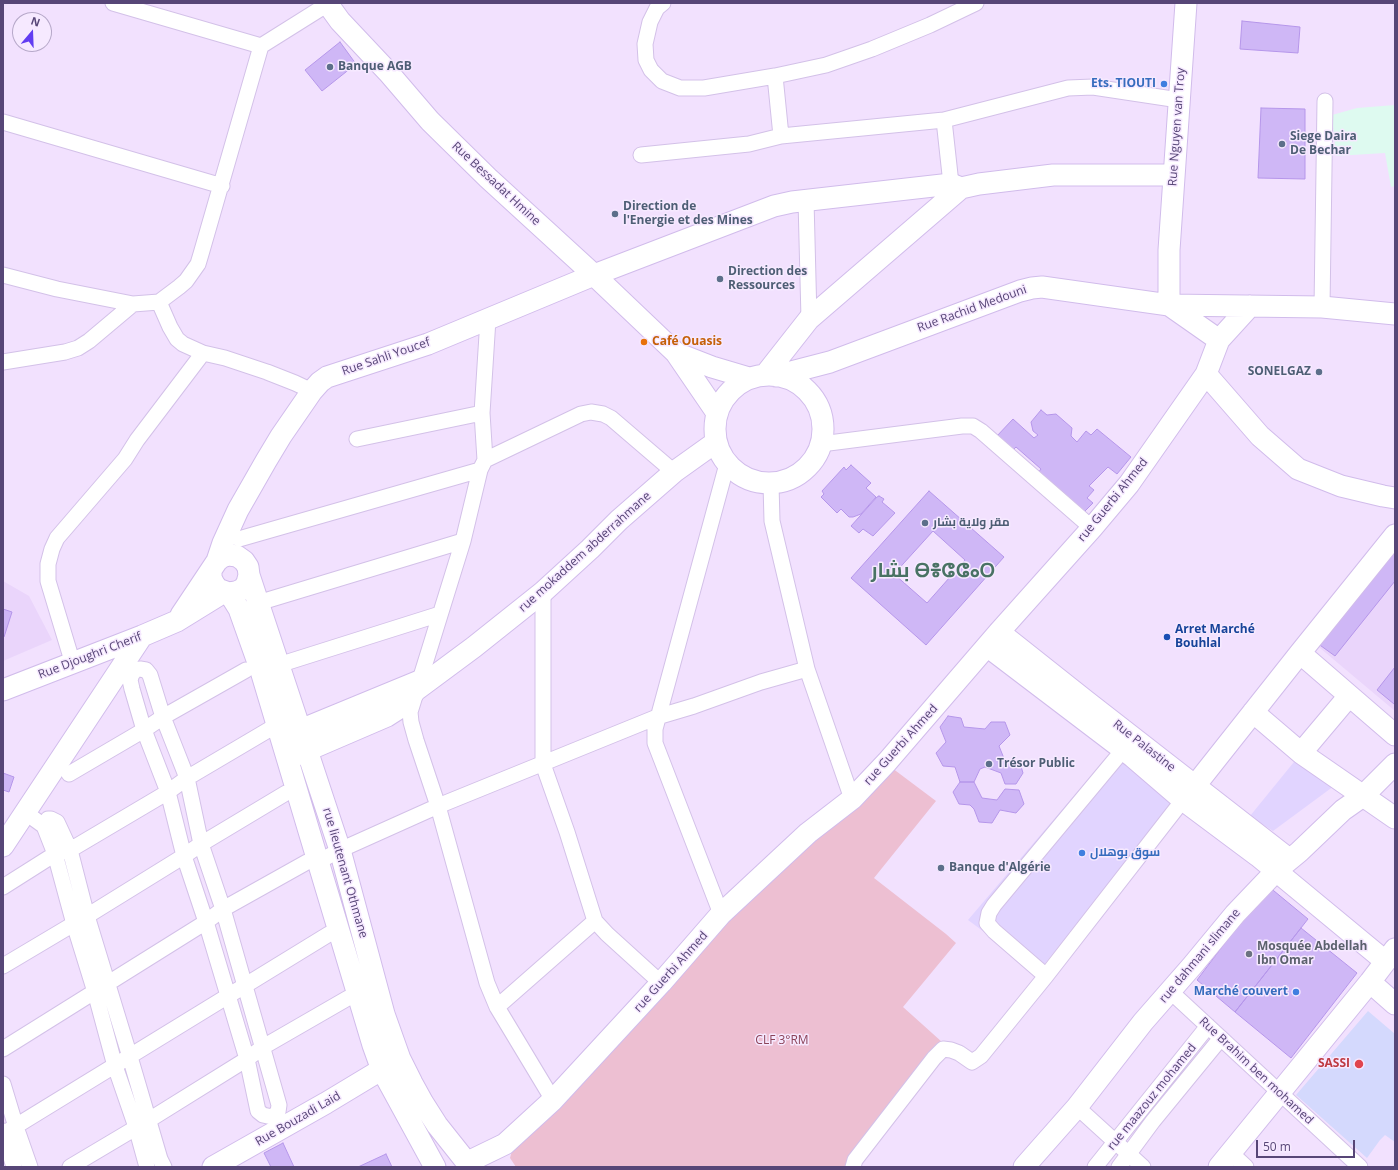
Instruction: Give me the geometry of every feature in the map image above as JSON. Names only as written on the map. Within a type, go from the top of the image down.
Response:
[{"type":"main road","name":"Rue Nguyen van Troy","points":[[1169,305],[1169,250],[1186,3]]},
{"type":"main road","name":"Rue Bessadat Hmine","points":[[328,4],[340,21],[388,72],[430,121],[488,178],[594,275],[676,353],[717,413]]},
{"type":"main road","name":"Rue Sahli Youcef","points":[[177,621],[214,566],[238,510],[280,436],[312,391],[327,377],[428,344],[594,275],[774,206],[806,200],[979,184],[1053,175],[1174,175]]},
{"type":"main road","points":[[763,376],[809,319],[956,186]]},
{"type":"main road","name":"Rue Rachid Medouni","points":[[763,376],[830,362],[1020,291],[1032,288],[1042,287],[1169,305],[1322,307]]},
{"type":"main road","points":[[1169,305],[1219,340]]},
{"type":"main road","name":"rue Guerbi Ahmed","points":[[505,1144],[553,1100],[661,983],[722,914],[808,833],[852,799],[887,762],[1129,484],[1206,374],[1219,340],[1250,306]]},
{"type":"main road","points":[[1322,307],[1395,314]]},
{"type":"main road","name":"Rue Bessadat Hmine","points":[[676,353],[712,367],[763,376]]},
{"type":"main road","points":[[816,402],[820,379],[830,362]]},
{"type":"main road","points":[[1206,374],[1260,436],[1298,469],[1341,486],[1395,498]]},
{"type":"main road","points":[[763,376],[792,380],[805,390],[816,402],[821,416],[823,430],[821,444],[816,457],[808,468],[797,476],[771,484],[757,483],[744,478],[722,458],[716,442],[714,422],[721,402],[735,387],[763,376]]},
{"type":"main road","name":"rue mokaddem abderrahmane","points":[[288,759],[387,716],[401,707],[424,682],[543,592],[619,520],[674,472],[716,442]]},
{"type":"main road","points":[[238,510],[238,548],[248,567],[249,575],[243,589],[236,592],[227,593],[218,589],[211,578],[214,566],[222,557],[230,555],[238,548]]},
{"type":"main road","points":[[1189,793],[1300,652],[1395,535]]},
{"type":"main road","name":"rue lieutenant Othmane","points":[[249,575],[258,603],[262,668]]},
{"type":"main road","name":"Rue Djoughri Cherif","points":[[9,683],[73,664],[142,636],[177,621],[227,593]]},
{"type":"main road","name":"rue lieutenant Othmane","points":[[227,593],[240,610],[284,733],[288,759],[312,862],[382,1070],[435,1167]]},
{"type":"main road","points":[[3,846],[142,636]]},
{"type":"main road","name":"Rue Palastine","points":[[993,639],[1283,865],[1392,956]]},
{"type":"main road","points":[[1300,652],[1395,735]]},
{"type":"main road","name":"rue mokaddem abderrahmane","points":[[284,733],[424,682]]},
{"type":"main road","points":[[1302,753],[1349,696]]},
{"type":"main road","points":[[1253,712],[1302,753],[1395,818]]},
{"type":"main road","name":"rue lieutenant Othmane","points":[[284,733],[307,751],[340,850],[384,1014],[400,1059],[412,1083],[445,1136],[467,1163]]},
{"type":"main road","name":"rue dahmani slimane","points":[[1024,1167],[1077,1107],[1143,1022],[1235,914],[1283,865],[1299,852],[1343,810],[1363,796],[1395,764]]},
{"type":"main road","points":[[1225,1160],[1392,956]]},
{"type":"main road","points":[[1370,982],[1395,1004]]},
{"type":"main road","name":"Rue Bouzadi Laid","points":[[213,1167],[400,1059]]},
{"type":"main road","points":[[467,1163],[505,1144]]},
{"type":"main road","points":[[496,1167],[505,1144]]},
{"type":"street","points":[[113,3],[261,46]]},
{"type":"street","points":[[663,3],[658,8],[650,22],[645,44],[646,60],[651,70],[662,82],[680,88],[704,88],[775,76],[826,65],[872,49],[930,25],[976,3]]},
{"type":"street","points":[[3,275],[57,289],[133,304],[159,302],[186,282],[198,264],[222,186],[261,46],[328,4]]},
{"type":"street","points":[[775,76],[781,136]]},
{"type":"street","points":[[641,155],[749,144],[781,136],[944,120],[1068,88],[1093,87],[1179,100]]},
{"type":"street","points":[[1322,307],[1325,101]]},
{"type":"street","points":[[944,120],[956,186]]},
{"type":"street","points":[[3,122],[222,186]]},
{"type":"street","points":[[806,200],[809,319]]},
{"type":"street","points":[[159,302],[177,339],[183,344],[203,353],[225,358],[268,372],[312,391]]},
{"type":"street","points":[[3,362],[65,352],[78,348],[133,304]]},
{"type":"street","points":[[488,319],[482,413],[482,465],[463,540],[440,614],[424,682],[410,712],[411,722],[438,806],[487,983],[497,1007],[553,1100]]},
{"type":"street","points":[[73,664],[48,582],[48,564],[52,549],[57,538],[125,459],[137,440],[203,353]]},
{"type":"street","points":[[238,548],[482,465],[581,414],[591,412],[603,414],[611,418],[674,472]]},
{"type":"street","points":[[357,439],[482,413]]},
{"type":"street","points":[[821,444],[962,426],[973,426],[981,431],[1092,528]]},
{"type":"street","points":[[722,914],[655,743],[655,729],[657,717],[727,464]]},
{"type":"street","points":[[771,484],[772,521],[807,669],[852,799]]},
{"type":"street","points":[[258,603],[463,540]]},
{"type":"street","points":[[543,592],[543,764],[567,832],[595,920],[607,934],[661,983]]},
{"type":"street","points":[[69,774],[144,730],[163,717],[262,668],[440,614]]},
{"type":"street","points":[[3,1049],[206,922],[223,909],[312,862],[438,806],[657,717],[694,706],[761,682],[807,669]]},
{"type":"street","points":[[136,670],[146,670],[150,675],[163,717],[187,778],[200,844],[223,909],[246,985],[279,1105],[278,1112],[272,1117],[263,1115],[258,1111],[246,1059],[206,922],[184,856],[168,792],[144,730],[132,689],[130,680],[132,674],[136,670]]},
{"type":"street","points":[[3,887],[55,854],[70,850],[168,792],[187,778],[284,733]]},
{"type":"street","points":[[1046,976],[986,923],[989,913],[994,905],[1129,745]]},
{"type":"street","points":[[3,966],[184,856],[200,844],[286,793]]},
{"type":"street","points":[[853,1167],[855,1160],[934,1058],[943,1049],[959,1053],[972,1062],[981,1056],[1046,976],[1189,793]]},
{"type":"street","points":[[26,813],[44,826],[55,854],[115,1066],[164,1167]]},
{"type":"street","points":[[44,826],[48,819],[57,822],[70,850],[86,916],[130,1057],[142,1124],[147,1167]]},
{"type":"street","points":[[497,1007],[595,920]]},
{"type":"street","points":[[6,1132],[329,934]]},
{"type":"street","name":"Rue Brahim ben mohamed","points":[[1170,991],[1360,1167]]},
{"type":"street","points":[[70,1167],[142,1124],[263,1047],[348,998]]},
{"type":"street","name":"rue maazouz mohamed","points":[[1095,1167],[1208,1026]]},
{"type":"street","name":"rue maazouz mohamed","points":[[1119,1167],[1153,1121],[1221,1038]]},
{"type":"street","points":[[3,1084],[6,1132],[14,1167]]},
{"type":"street","points":[[1077,1107],[1143,1167]]},
{"type":"street","points":[[6,1132],[30,1167]]},
{"type":"street","points":[[1225,1160],[1246,1167]]},
{"type":"shaded area","points":[[1395,105],[1395,186],[1391,187],[1385,153],[1336,156],[1332,115],[1357,108]]},
{"type":"shaded area","points":[[1395,541],[1395,711],[1314,643]]},
{"type":"shaded area","points":[[3,581],[29,596],[52,640],[3,661]]},
{"type":"shaded area","name":"سوق بوهلال","points":[[1112,751],[1177,801],[1038,972],[968,920]]},
{"type":"shaded area","points":[[1298,757],[1334,786],[1273,831],[1250,816]]},
{"type":"shaded area","name":"SASSI","points":[[1368,1011],[1395,1034],[1395,1142],[1385,1135],[1367,1158],[1296,1095]]},
{"type":"green space","name":"CLF 3°RM","points":[[892,768],[936,801],[874,878],[956,943],[903,1007],[942,1042],[849,1161],[849,1167],[516,1167],[510,1158],[513,1147],[693,951]]},
{"type":"building","points":[[1242,21],[1300,27],[1298,53],[1240,49]]},
{"type":"building","name":"Banque AGB","points":[[340,42],[356,64],[322,91],[305,70]]},
{"type":"building","name":"Siege Daira De Bechar","points":[[1261,108],[1305,109],[1305,179],[1258,178]]},
{"type":"building","points":[[1041,410],[1047,415],[1056,414],[1072,428],[1071,436],[1077,442],[1086,431],[1091,435],[1097,429],[1131,457],[1117,474],[1108,467],[1089,486],[1094,490],[1087,498],[1093,503],[1082,514],[1037,474],[1041,469],[1016,447],[1011,452],[996,437],[1013,419],[1034,438],[1038,435],[1033,431],[1031,422]]},
{"type":"building","points":[[851,465],[871,483],[866,488],[876,497],[861,514],[849,517],[841,509],[837,513],[821,497],[824,494],[822,491],[844,467],[846,470]]},
{"type":"building","points":[[929,491],[1004,557],[926,645],[851,578]],"holes":[[[933,531],[965,560],[927,603],[894,574]]]},
{"type":"building","points":[[879,496],[884,499],[882,502],[895,513],[873,536],[863,529],[859,533],[851,526]]},
{"type":"building","points":[[1395,545],[1395,581],[1335,656],[1317,643]]},
{"type":"building","points":[[3,609],[12,612],[4,637],[3,637]]},
{"type":"building","points":[[1395,667],[1395,703],[1394,704],[1377,690]]},
{"type":"building","points":[[948,716],[961,718],[964,727],[985,729],[991,722],[1005,722],[1010,735],[999,746],[1005,761],[1020,763],[1023,773],[1016,784],[1005,784],[1001,773],[985,767],[980,769],[974,782],[960,782],[955,767],[943,766],[936,753],[946,742],[940,727]]},
{"type":"building","points":[[3,773],[14,777],[9,792],[3,790]]},
{"type":"building","points":[[960,782],[974,782],[982,798],[997,800],[1005,789],[1019,790],[1024,804],[1016,813],[1000,810],[992,823],[979,822],[974,809],[970,805],[959,804],[953,792]]},
{"type":"building","name":"Mosquée Abdellah Ibn Omar","points":[[1268,886],[1308,919],[1235,1012],[1197,980]]},
{"type":"building","name":"Marché couvert","points":[[1301,928],[1357,973],[1291,1058],[1235,1012]]},
{"type":"building","points":[[283,1143],[294,1167],[271,1167],[264,1153]]},
{"type":"building","points":[[386,1154],[392,1167],[358,1167]]},
{"type":"place","name":"Banque AGB","points":[[330,67]]},
{"type":"place","name":"Ets. TIOUTI","points":[[1164,84]]},
{"type":"place","name":"Siege Daira De Bechar","points":[[1282,144]]},
{"type":"place","name":"Direction de l'Energie et des Mines","points":[[615,214]]},
{"type":"place","name":"Direction des Ressources","points":[[720,279]]},
{"type":"place","name":"Café Ouasis","points":[[644,342]]},
{"type":"place","name":"SONELGAZ","points":[[1319,372]]},
{"type":"place","name":"مقر ولاية بشار","points":[[925,523]]},
{"type":"place","name":"Arret Marché Bouhlal","points":[[1167,637]]},
{"type":"place","name":"Trésor Public","points":[[989,764]]},
{"type":"place","name":"سوق بوهلال","points":[[1082,853]]},
{"type":"place","name":"Banque d'Algérie","points":[[941,868]]},
{"type":"place","name":"Mosquée Abdellah Ibn Omar","points":[[1249,954]]},
{"type":"place","name":"Marché couvert","points":[[1296,992]]},
{"type":"place","name":"SASSI","points":[[1359,1064]]},
{"type":"district","name":"بشار ⴱⴻⵛⵛⴰⵔ","points":[[933,571]]}]
